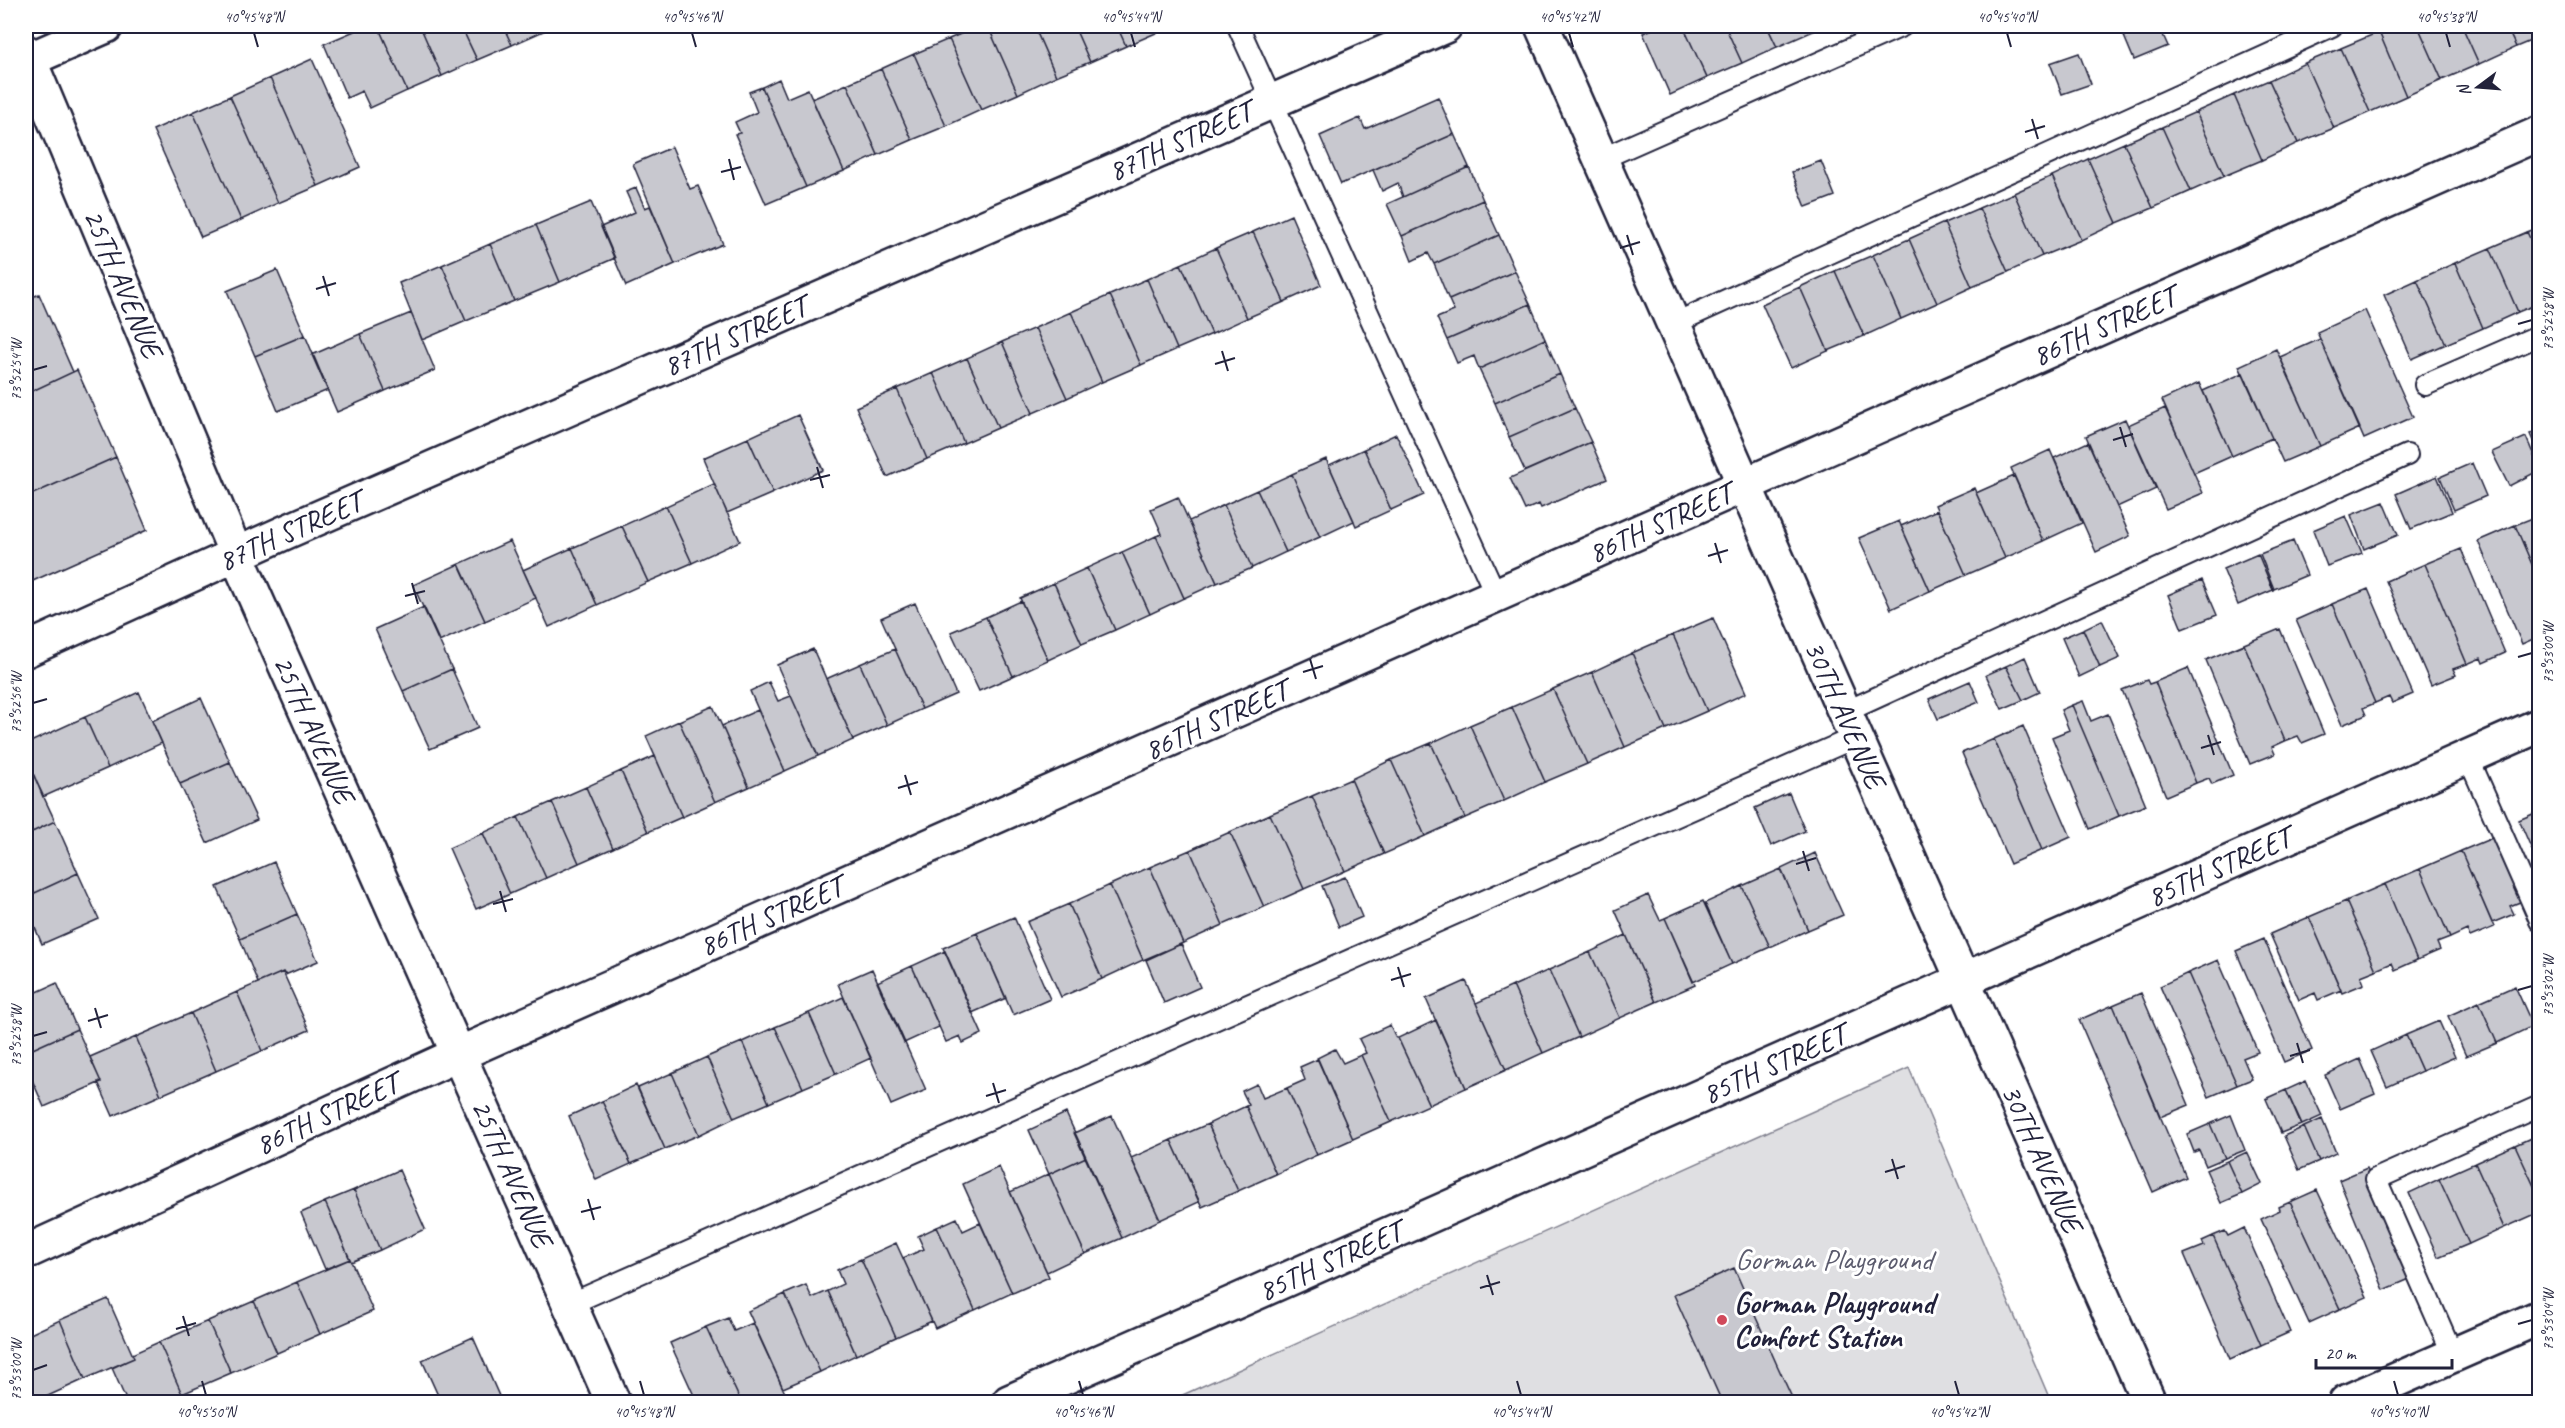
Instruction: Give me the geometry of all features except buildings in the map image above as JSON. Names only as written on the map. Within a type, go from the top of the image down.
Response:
[{"type":"street","points":[[27,58],[106,26]]},
{"type":"street","name":"87TH STREET","points":[[26,650],[236,554],[1445,26]]},
{"type":"street","name":"30TH AVENUE","points":[[1542,26],[2149,1402]]},
{"type":"street","name":"25TH AVENUE","points":[[27,58],[236,554],[613,1402]]},
{"type":"street","name":"86TH STREET","points":[[26,1252],[459,1054],[2540,133]]},
{"type":"street","name":"85TH STREET","points":[[1009,1402],[2540,725]]},
{"type":"street","points":[[2346,1402],[2540,1317]]},
{"type":"lane","points":[[1238,26],[1496,595]]},
{"type":"lane","points":[[1601,159],[1902,26]]},
{"type":"lane","points":[[1673,324],[2332,26]]},
{"type":"lane","points":[[2426,385],[2540,335]]},
{"type":"lane","points":[[570,1304],[1850,725],[2408,454]]},
{"type":"lane","points":[[2468,757],[2540,920]]},
{"type":"lane","points":[[2453,1355],[2376,1179],[2540,1106]]},
{"type":"green space","name":"Gorman Playground","points":[[1909,1068],[2051,1402],[1167,1402]]},
{"type":"place","name":"Gorman Playground Comfort Station","points":[[1722,1320]]}]
